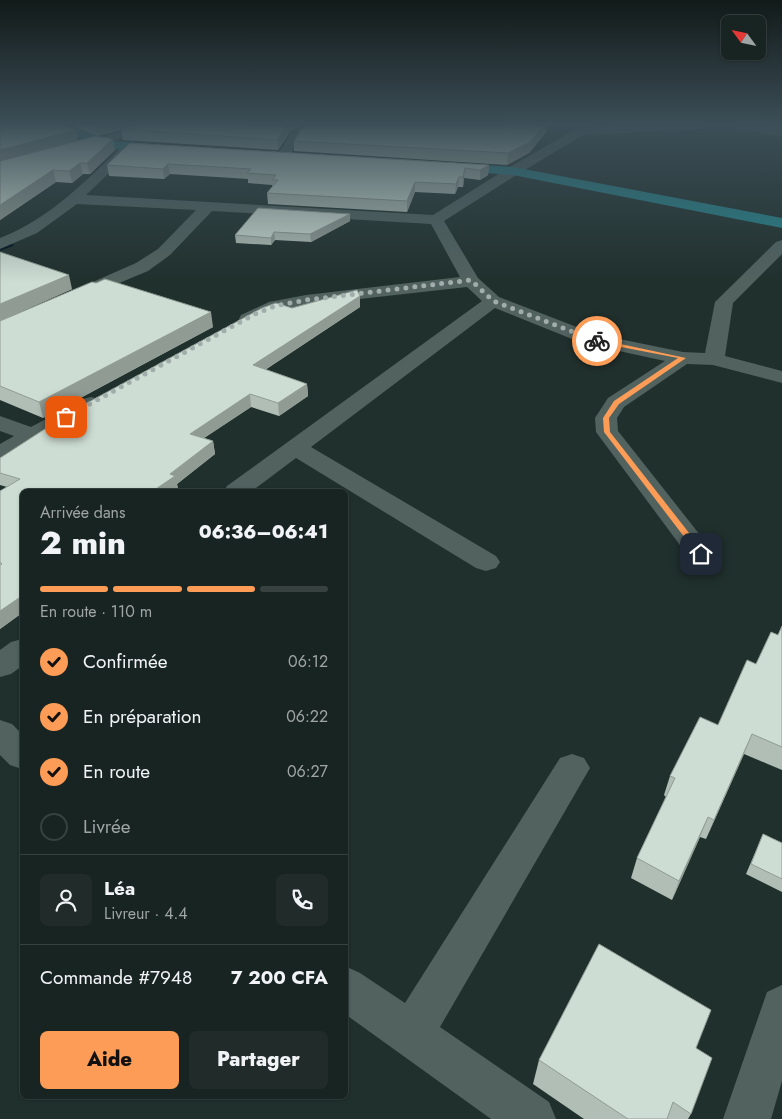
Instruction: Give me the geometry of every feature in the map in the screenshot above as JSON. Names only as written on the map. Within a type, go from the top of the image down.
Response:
[{"type":"main road","points":[[544,177],[782,223]]},
{"type":"street","points":[[0,244],[31,231],[74,199],[97,177]]},
{"type":"street","points":[[74,199],[436,220],[502,177]]},
{"type":"street","points":[[62,302],[149,262],[164,252],[208,206]]},
{"type":"street","points":[[436,220],[471,280],[493,301],[589,339],[683,358],[714,360],[782,377]]},
{"type":"street","points":[[714,360],[724,302],[782,246]]},
{"type":"street","points":[[229,329],[255,314],[275,306],[306,300],[471,280]]},
{"type":"street","points":[[239,489],[493,301]]},
{"type":"street","points":[[683,358],[616,403],[606,418],[607,432],[701,554]]},
{"type":"street","points":[[0,453],[109,394]]},
{"type":"street","points":[[0,423],[32,435]]},
{"type":"street","points":[[296,447],[486,562]]},
{"type":"street","points":[[0,666],[20,651]]},
{"type":"street","points":[[0,733],[20,753]]},
{"type":"street","points":[[411,1034],[572,768]]},
{"type":"street","points":[[348,990],[532,1119]]},
{"type":"street","points":[[747,1119],[782,1007]]},
{"type":"building","points":[[0,177],[42,177],[0,205]]},
{"type":"building","points":[[274,177],[459,177],[456,184],[415,182],[407,201],[267,193],[278,180],[272,180]]},
{"type":"building","points":[[258,208],[350,214],[310,234],[274,232],[271,238],[235,235]]},
{"type":"building","points":[[0,252],[69,275],[0,304]]},
{"type":"building","points":[[105,279],[211,312],[39,402],[0,386],[0,321],[92,282],[96,283]]},
{"type":"building","points":[[357,290],[360,296],[253,365],[307,384],[278,403],[250,394],[190,434],[213,441],[170,474],[175,476],[156,489],[20,489],[20,599],[0,611],[0,565],[2,564],[0,562],[0,491],[20,479],[0,473],[0,458],[65,416],[63,416],[262,308],[276,303],[292,308]]},
{"type":"building","points":[[782,626],[782,747],[752,734],[714,820],[708,817],[679,881],[637,858],[675,778],[670,776],[700,717],[718,725],[747,660],[756,664],[771,632],[778,635]]},
{"type":"building","points":[[763,834],[782,843],[782,879],[751,864]]},
{"type":"building","points":[[599,944],[711,1010],[696,1048],[712,1058],[691,1114],[673,1102],[667,1119],[628,1119],[539,1060]]},
{"type":"waterway","points":[[0,249],[11,245]]},
{"type":"way so far","points":[[66,417],[152,372],[255,314],[275,306],[306,300],[471,280],[493,301],[597,341]]},
{"type":"route","points":[[597,341],[683,358],[616,403],[606,418],[607,432],[701,554]]}]
